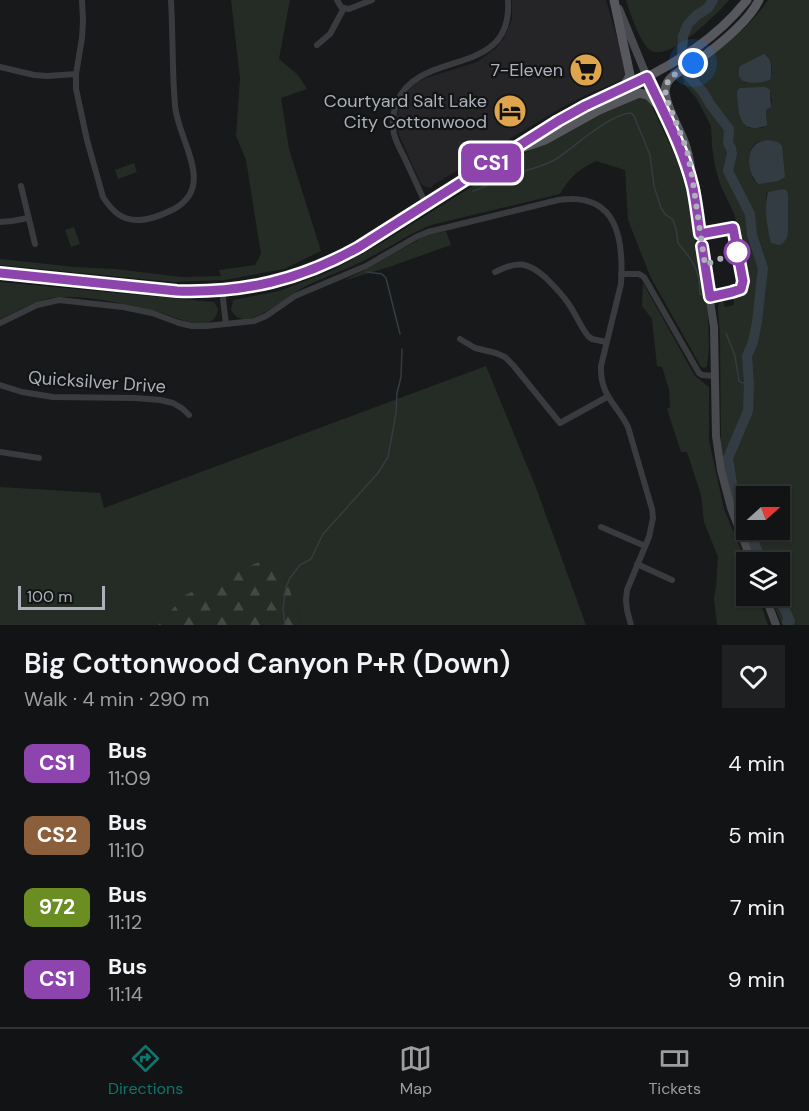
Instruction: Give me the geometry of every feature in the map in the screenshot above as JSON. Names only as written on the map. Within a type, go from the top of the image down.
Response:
[{"type":"main road","points":[[615,0],[684,160],[693,189]]},
{"type":"main road","points":[[615,0],[630,73],[629,80],[623,89]]},
{"type":"main road","points":[[0,273],[177,291],[222,291],[292,277],[359,247],[572,113],[689,54],[725,25],[747,0]]},
{"type":"main road","points":[[748,552],[731,508],[720,470],[716,436],[713,316],[687,150],[666,94],[666,85],[671,77],[732,33],[759,0]]},
{"type":"main road","points":[[508,152],[545,140],[599,110],[639,93],[648,95],[663,111]]},
{"type":"main road","points":[[769,606],[776,625]]},
{"type":"street","points":[[82,0],[82,38],[76,74],[78,103],[87,140],[108,205],[122,217],[136,220],[152,218],[177,208],[190,194],[193,186],[194,170],[180,132],[176,113],[171,0]]},
{"type":"street","points":[[337,0],[341,7],[349,9],[372,0]]},
{"type":"street","points":[[426,205],[394,132],[395,106],[405,87],[420,75],[472,58],[489,49],[496,42],[507,21],[508,0]]},
{"type":"street","points":[[317,45],[330,34],[344,8]]},
{"type":"street","points":[[0,67],[34,75],[76,74]]},
{"type":"street","points":[[21,186],[35,244]]},
{"type":"street","points":[[0,322],[37,305],[70,300],[152,313],[192,326],[254,321],[266,316],[296,296],[366,266],[428,232],[568,199],[578,199],[596,205],[611,217],[618,232],[621,274],[621,284],[606,342],[601,376],[607,397],[628,428],[652,509],[652,528],[627,590],[627,610],[631,625]]},
{"type":"street","points":[[0,222],[28,218]]},
{"type":"street","points":[[495,272],[514,264],[533,267],[568,303],[588,336],[606,342]]},
{"type":"street","points":[[621,274],[639,274],[644,277],[699,373],[715,376]]},
{"type":"street","points":[[222,291],[226,324]]},
{"type":"street","points":[[460,339],[475,348],[505,357],[560,423],[607,397]]},
{"type":"street","name":"Quicksilver Drive","points":[[0,385],[22,392],[53,397],[135,398],[173,402],[189,415]]},
{"type":"street","points":[[0,452],[39,458]]},
{"type":"street","points":[[602,526],[645,546]]},
{"type":"street","points":[[637,564],[672,580]]},
{"type":"shaded area","points":[[512,0],[606,0],[627,72],[624,79],[561,108],[431,188],[426,187],[421,184],[399,135],[396,121],[402,101],[416,83],[477,62],[496,48],[504,38],[512,19]]},
{"type":"shaded area","points":[[764,54],[770,61],[770,80],[753,83],[743,81],[739,73],[740,66]]},
{"type":"shaded area","points":[[765,87],[770,90],[771,107],[766,110],[767,125],[758,128],[748,127],[739,114],[737,91],[740,88]]},
{"type":"shaded area","points":[[768,140],[778,142],[782,146],[785,177],[778,181],[759,184],[751,171],[749,160],[751,150],[760,142]]},
{"type":"shaded area","points":[[784,189],[788,195],[788,233],[787,238],[779,245],[771,243],[766,203],[768,192]]},
{"type":"green space","points":[[231,0],[290,0],[279,59],[298,75],[307,89],[281,98],[289,149],[321,251],[284,269],[225,280],[173,282],[0,265],[0,259],[182,277],[221,276],[219,270],[255,265],[261,254],[246,160],[236,136],[240,78]]},
{"type":"green space","points":[[626,0],[729,0],[714,16],[680,44],[669,50],[658,52],[646,46]]},
{"type":"green space","points":[[768,0],[809,0],[809,625],[792,625],[789,617],[784,621],[786,625],[782,625],[774,606],[790,606],[790,552],[753,552],[748,540],[790,540],[790,486],[736,486],[736,509],[724,468],[721,443],[718,307],[723,300],[725,307],[734,305],[733,298],[742,293],[746,283],[735,216],[720,184],[715,166],[711,126],[697,99],[684,84],[683,75],[729,41],[750,22]],"holes":[[[767,55],[772,67],[770,80],[744,82]],[[770,90],[772,102],[766,110],[767,121],[763,128],[748,128]],[[768,140],[755,182],[750,169],[750,153],[755,144]],[[787,191],[788,233],[769,234],[766,195],[768,192]]]},
{"type":"green space","points":[[641,95],[649,100],[678,162],[688,198],[708,315],[709,348],[705,368],[701,367],[650,276],[628,220],[625,170],[596,161],[575,174],[560,194],[431,225],[361,262],[306,286],[252,318],[240,318],[231,310],[233,300],[279,291],[331,271],[377,246],[525,153],[600,112]]},
{"type":"green space","points":[[134,163],[137,172],[118,179],[115,170]]},
{"type":"green space","points":[[74,227],[80,244],[71,247],[65,230]]},
{"type":"green space","points":[[446,231],[451,245],[343,281],[425,236]]},
{"type":"green space","points":[[0,282],[214,302],[218,309],[212,321],[201,324],[122,303],[61,297],[37,302],[0,319]]},
{"type":"green space","points":[[643,283],[695,376],[709,387],[709,440],[724,509],[742,552],[736,552],[736,606],[761,606],[768,625],[717,625],[714,598],[718,557],[704,522],[701,495],[687,452],[681,452],[667,409],[670,407],[669,389],[662,367],[657,366],[652,319],[642,306]]},
{"type":"green space","points":[[486,366],[535,485],[586,625],[302,625],[277,555],[185,595],[158,625],[0,625],[0,487],[100,493],[104,508]]},
{"type":"green space","points":[[277,554],[302,625],[158,625],[185,595]]},
{"type":"waterway","points":[[713,0],[708,8],[688,24],[683,36],[682,54],[687,74],[729,129],[728,143],[732,154],[728,171],[750,214],[752,235],[763,268],[757,322],[753,342],[747,356],[748,411],[728,458],[736,498]]},
{"type":"waterway","points":[[473,191],[503,177],[550,162],[603,125],[631,113],[650,155],[654,186],[661,208],[673,220],[678,243],[696,269],[700,294],[703,295]]},
{"type":"waterway","points":[[367,272],[382,274],[386,278],[400,334]]},
{"type":"waterway","points":[[726,333],[735,356],[739,381],[749,382]]},
{"type":"waterway","points":[[285,625],[283,609],[286,587],[290,578],[300,565],[311,559],[323,534],[378,473],[388,457],[401,377],[402,349]]},
{"type":"waterway","points":[[753,540],[758,552]]},
{"type":"waterway","points":[[780,606],[784,616]]},
{"type":"waterway","points":[[783,606],[790,621],[787,622],[788,625]]},
{"type":"waterway","points":[[784,608],[791,613],[793,619],[791,621]]},
{"type":"bus line","name":"CS1","points":[[0,273],[177,291],[222,291],[292,277],[328,263],[359,247],[558,121],[647,77],[684,160],[693,189],[700,234],[733,228],[743,281],[741,289],[710,297],[702,246]]},
{"type":"place","name":"7-Eleven","points":[[586,70]]},
{"type":"place","name":"Courtyard Salt Lake City Cottonwood","points":[[510,111]]},
{"type":"route","points":[[693,63],[671,77],[665,90],[687,150],[705,265],[737,252]]}]
